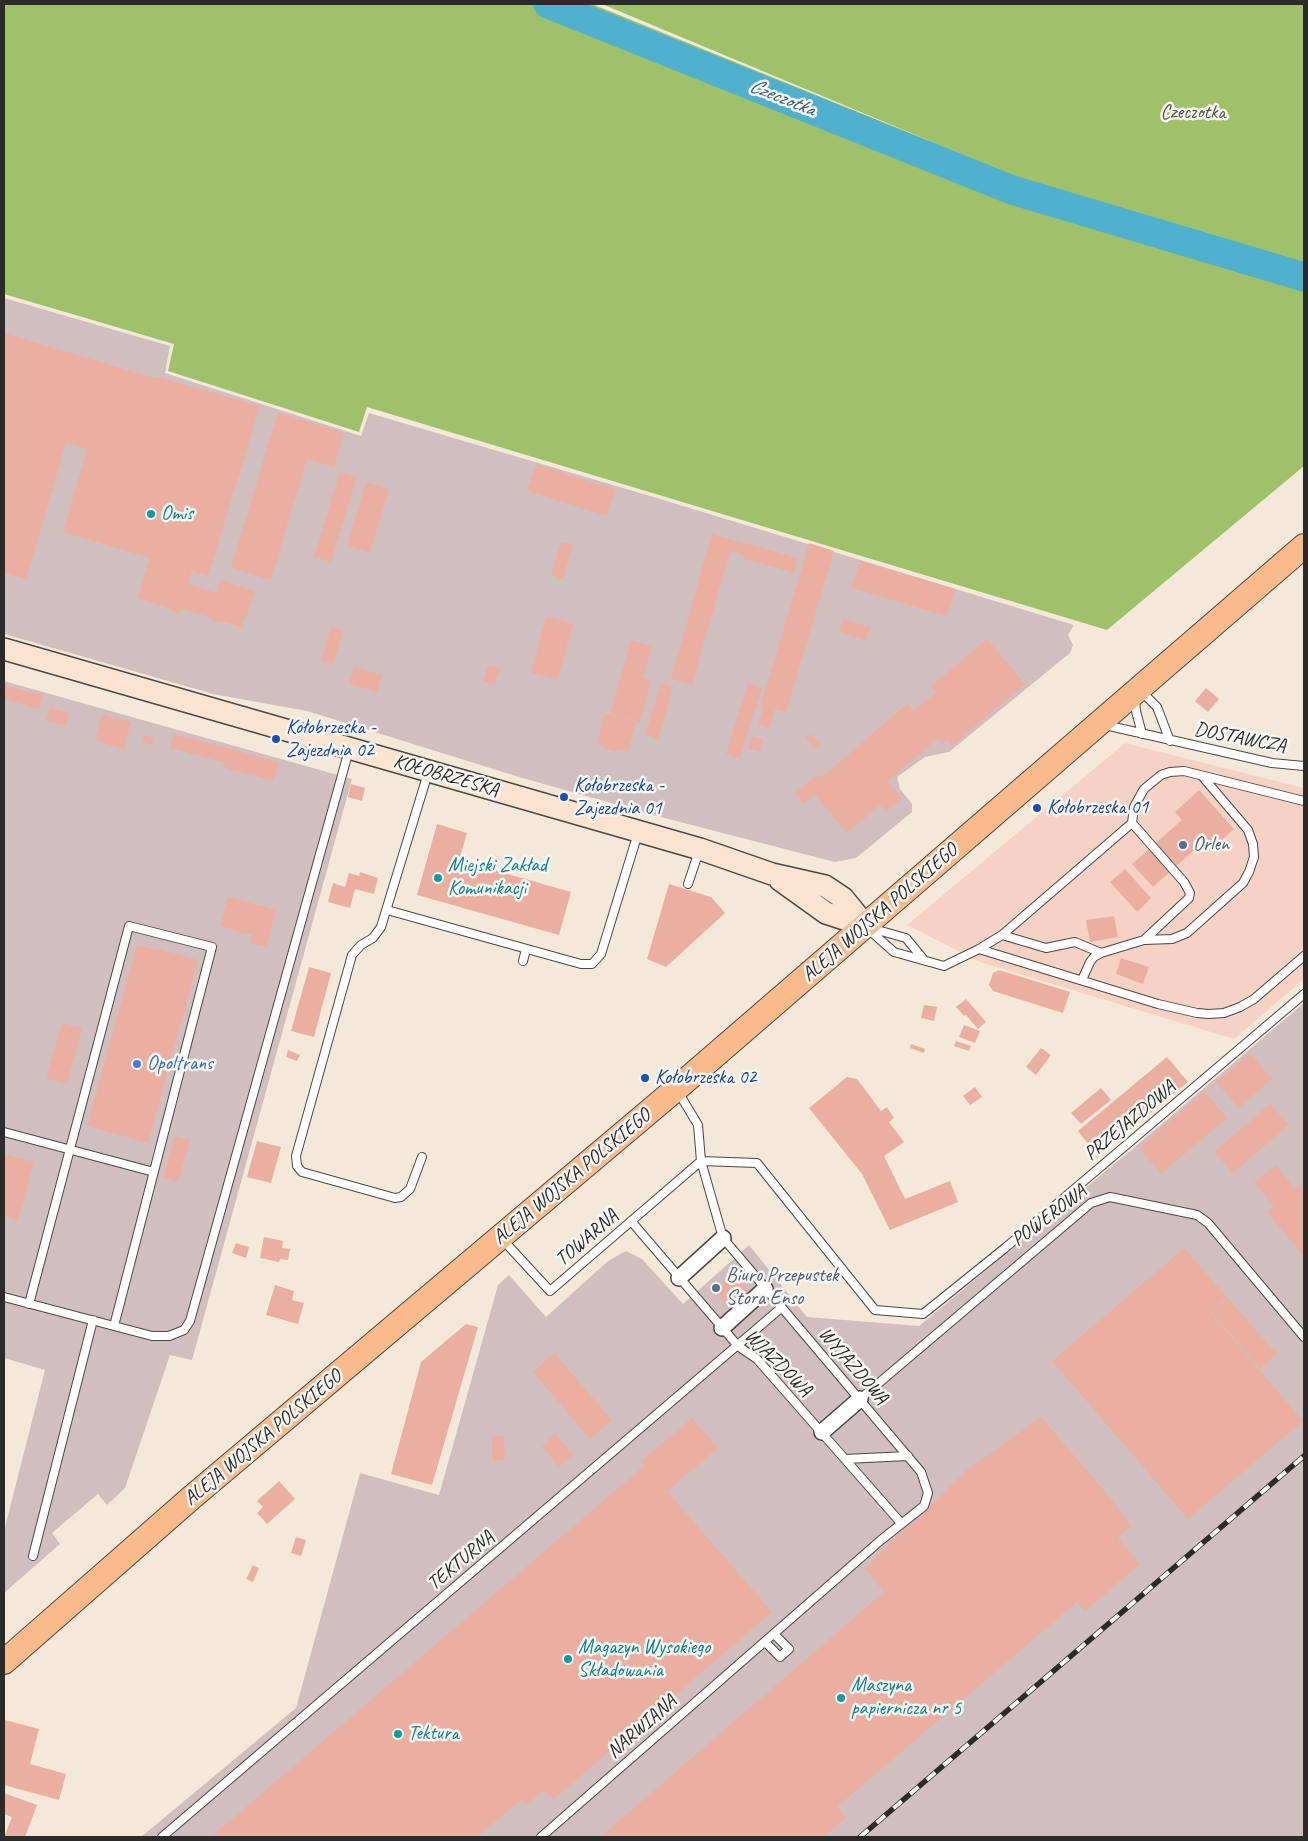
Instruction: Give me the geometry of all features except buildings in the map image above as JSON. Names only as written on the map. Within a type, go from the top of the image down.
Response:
[{"type":"main road","name":"ALEJA WOJSKA POLSKIEGO","points":[[4,1662],[191,1498],[676,1089],[866,926],[1138,688],[1304,546]]},
{"type":"street","name":"KOŁOBRZESKA","points":[[4,649],[700,849],[772,874],[826,913],[866,926]]},
{"type":"street","points":[[679,1278],[722,1238]]},
{"type":"street","points":[[722,1328],[765,1289]]},
{"type":"street","name":"POWEROWA","points":[[822,1432],[860,1399]]},
{"type":"lane","points":[[1138,688],[1135,700],[1142,734]]},
{"type":"lane","name":"DOSTAWCZA","points":[[1138,688],[1157,707],[1170,741]]},
{"type":"lane","name":"DOSTAWCZA","points":[[1098,723],[1272,763],[1304,766]]},
{"type":"lane","points":[[4,1297],[152,1336],[169,1336],[184,1330],[190,1321],[349,748]]},
{"type":"lane","points":[[422,1157],[410,1189],[401,1197],[395,1198],[302,1172],[297,1166],[296,1156],[352,955],[361,945],[373,938],[381,927],[428,771]]},
{"type":"lane","points":[[866,926],[894,952],[944,966],[979,949],[1002,935],[1132,823],[1134,807],[1151,782],[1161,775],[1170,772],[1184,772],[1304,801]]},
{"type":"lane","points":[[1082,980],[1090,962],[1101,953],[1144,940],[1172,939],[1187,933],[1243,883],[1250,872],[1254,857],[1253,844],[1248,830],[1202,776]]},
{"type":"lane","points":[[1132,823],[1184,882],[1190,893],[1189,898],[1144,940]]},
{"type":"lane","points":[[387,910],[581,964],[592,964],[601,954],[638,831]]},
{"type":"lane","points":[[688,884],[700,849]]},
{"type":"lane","points":[[29,1304],[129,926],[212,947],[114,1326]]},
{"type":"lane","points":[[866,926],[906,938],[924,960]]},
{"type":"lane","points":[[1002,935],[1046,948],[1075,942],[1101,953]]},
{"type":"lane","points":[[523,961],[526,949]]},
{"type":"lane","points":[[979,949],[1158,1004],[1197,1014],[1224,1013],[1240,1007],[1254,999],[1304,956]]},
{"type":"lane","name":"PRZEJAZDOWA","points":[[701,1161],[756,1163],[876,1310],[923,1314],[1304,994]]},
{"type":"lane","name":"WYJAZDOWA","points":[[676,1089],[698,1125],[701,1161],[722,1238],[921,1472],[928,1493],[924,1506],[901,1523]]},
{"type":"lane","points":[[4,1132],[154,1172]]},
{"type":"lane","name":"TOWARNA","points":[[500,1237],[550,1291],[701,1161]]},
{"type":"lane","name":"POWEROWA","points":[[860,1399],[1091,1203],[1110,1197],[1197,1215],[1208,1223],[1304,1337]]},
{"type":"lane","name":"WJAZDOWA","points":[[631,1221],[738,1346],[758,1359],[901,1523]]},
{"type":"lane","name":"TEKTURNA","points":[[162,1837],[781,1308]]},
{"type":"lane","points":[[33,1556],[93,1320]]},
{"type":"lane","points":[[845,1459],[908,1456]]},
{"type":"lane","name":"NARWIANA","points":[[541,1837],[901,1523]]},
{"type":"lane","points":[[765,1642],[780,1657],[789,1649],[774,1634]]},
{"type":"shaded area","points":[[4,298],[170,346],[165,373],[361,436],[369,413],[657,498],[1074,625],[1068,635],[1073,645],[1070,653],[949,752],[925,757],[897,777],[900,789],[912,804],[912,812],[856,858],[835,862],[653,815],[519,777],[307,711],[213,694],[4,634]]},
{"type":"shaded area","points":[[4,681],[352,779],[192,1360],[170,1355],[125,1488],[107,1505],[98,1494],[52,1533],[60,1544],[4,1593],[4,1531],[45,1370],[4,1358]]},
{"type":"shaded area","points":[[1125,743],[1304,788],[1304,979],[1234,1039],[980,962],[907,925]]},
{"type":"shaded area","points":[[1304,1003],[1304,1837],[141,1837],[296,1708],[360,1473],[439,1495],[498,1285],[509,1275],[546,1317],[608,1261],[626,1251],[642,1259],[683,1304],[749,1245],[807,1317],[919,1326],[1130,1151]]},
{"type":"green space","points":[[4,4],[592,4],[942,146],[602,4],[1304,4],[1304,466],[1107,630],[367,407],[359,432],[168,371],[174,344],[4,294]]},
{"type":"waterway","name":"Czeczotka","points":[[548,4],[1012,190],[1304,277]]},
{"type":"railway","points":[[860,1837],[1304,1456]]},
{"type":"place","name":"Omis","points":[[151,514]]},
{"type":"place","name":"Kołobrzeska - Zajezdnia 02","points":[[276,739]]},
{"type":"place","name":"Kołobrzeska - Zajezdnia 01","points":[[564,797]]},
{"type":"place","name":"Kołobrzeska 01","points":[[1037,808]]},
{"type":"place","name":"Orlen","points":[[1183,845]]},
{"type":"place","name":"Miejski Zakład Komunikacji","points":[[438,878]]},
{"type":"place","name":"Opoltrans","points":[[137,1064]]},
{"type":"place","name":"Kołobrzeska 02","points":[[645,1078]]},
{"type":"place","name":"Biuro Przepustek Stora Enso","points":[[716,1288]]},
{"type":"place","name":"Magazyn Wysokiego Składowania","points":[[568,1659]]},
{"type":"place","name":"Maszyna papiernicza nr 5","points":[[841,1698]]},
{"type":"place","name":"Tektura","points":[[398,1734]]}]
